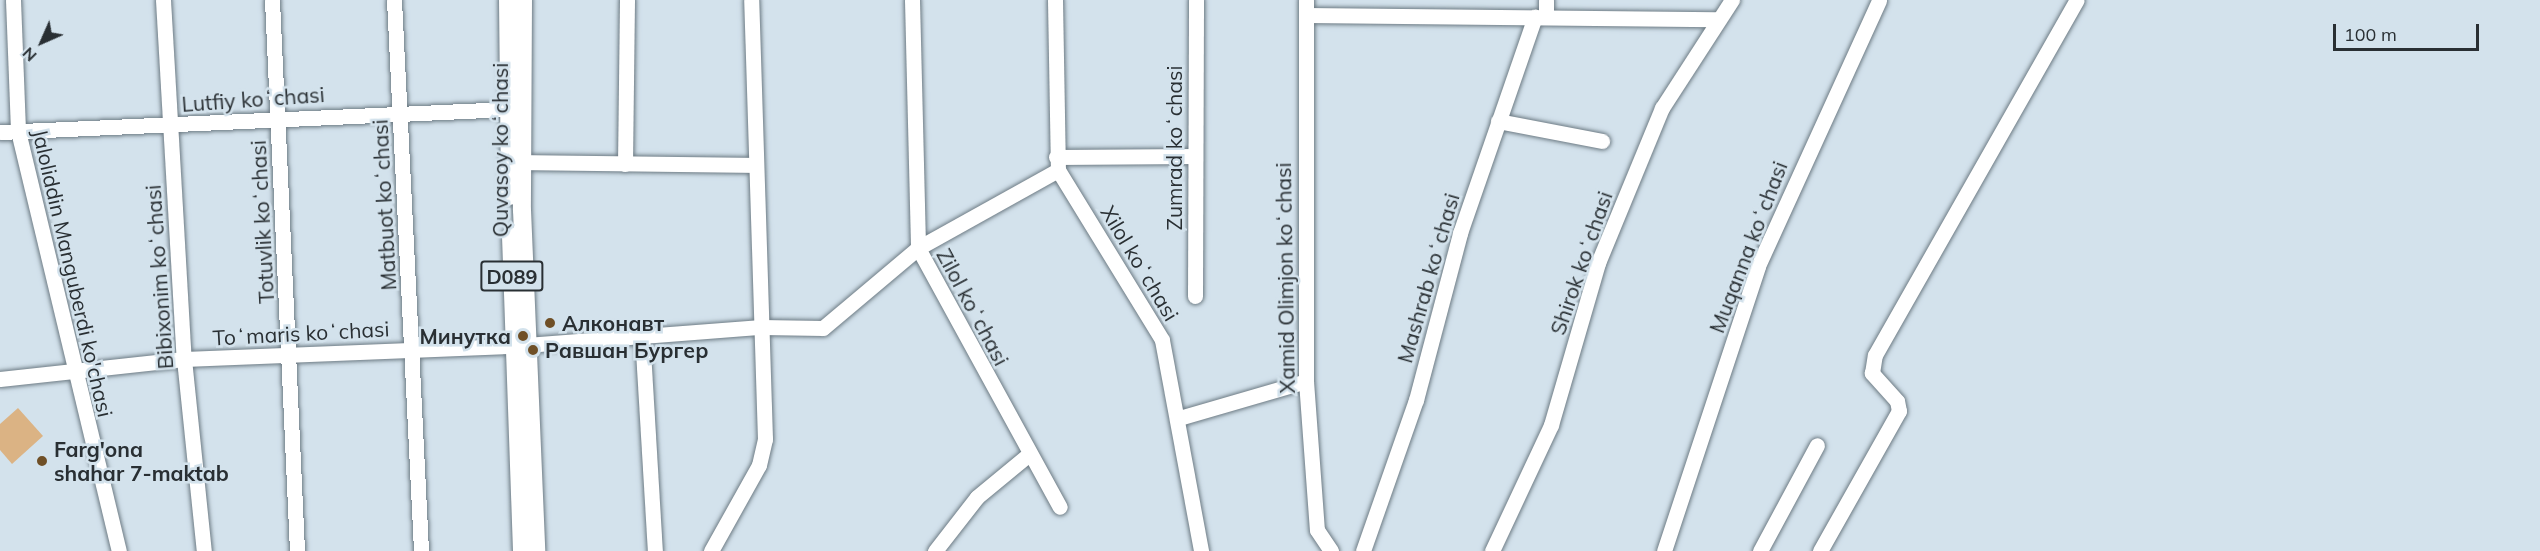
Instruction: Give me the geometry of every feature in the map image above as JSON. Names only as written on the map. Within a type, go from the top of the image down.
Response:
[{"type":"main road","name":"Quvasoy koʻchasi","points":[[507,0],[509,109],[520,345],[536,551]]},
{"type":"main road","name":"Quvasoy koʻchasi","points":[[522,551],[520,345],[523,0]]},
{"type":"street","name":"Jaloliddin Manguberdi ko'chasi","points":[[13,0],[18,131],[72,368],[119,551]]},
{"type":"street","name":"Bibixonim koʻchasi","points":[[163,0],[184,360],[204,551]]},
{"type":"street","name":"Totuvlik koʻchasi","points":[[272,0],[297,551]]},
{"type":"street","name":"Matbuot koʻchasi","points":[[394,0],[421,551]]},
{"type":"street","points":[[625,164],[627,0]]},
{"type":"street","points":[[711,551],[759,465],[765,439],[753,165],[751,0]]},
{"type":"street","name":"Zilol koʻchasi","points":[[912,0],[918,248],[1028,455],[1060,507]]},
{"type":"street","points":[[1055,0],[1057,163],[1195,156]]},
{"type":"street","name":"Zumrad koʻchasi","points":[[1195,296],[1196,0]]},
{"type":"street","name":"Mashrab koʻchasi","points":[[1363,551],[1416,400],[1460,233],[1498,121],[1546,0]]},
{"type":"street","name":"Shirok koʻchasi","points":[[1492,551],[1551,425],[1598,263],[1643,151],[1662,108],[1716,19],[1732,0]]},
{"type":"street","name":"Muqanna koʻchasi","points":[[1664,551],[1758,266],[1879,0]]},
{"type":"street","points":[[1820,551],[1899,411],[1897,401],[1872,373],[1875,355],[2077,0]]},
{"type":"street","points":[[1306,8],[1540,17],[1716,19]]},
{"type":"street","name":"Xamid Olimjon koʻchasi","points":[[1306,8],[1306,381],[1317,530],[1331,551]]},
{"type":"street","name":"Lutfiy koʻchasi","points":[[0,132],[171,126],[401,112],[509,109]]},
{"type":"street","points":[[1498,121],[1602,141]]},
{"type":"street","name":"Toʻmaris koʻchasi","points":[[0,379],[72,368],[184,360],[520,345],[642,334],[761,327],[824,328],[918,248],[1057,163]]},
{"type":"street","name":"Xilol koʻchasi","points":[[1057,163],[1162,340],[1179,418],[1201,551]]},
{"type":"street","points":[[521,168],[625,164],[753,165]]},
{"type":"street","points":[[642,334],[655,551]]},
{"type":"street","points":[[1179,418],[1306,381]]},
{"type":"street","points":[[1760,551],[1816,445]]},
{"type":"street","points":[[935,551],[977,498],[1028,455]]},
{"type":"shaded area","points":[[18,408],[43,436],[12,464],[0,450],[0,424]]},
{"type":"place","name":"Алконавт","points":[[550,323]]},
{"type":"place","name":"Минутка","points":[[523,336]]},
{"type":"place","name":"Равшан Бургер","points":[[533,350]]},
{"type":"place","name":"Farg'ona shahar 7-maktab","points":[[42,461]]}]
